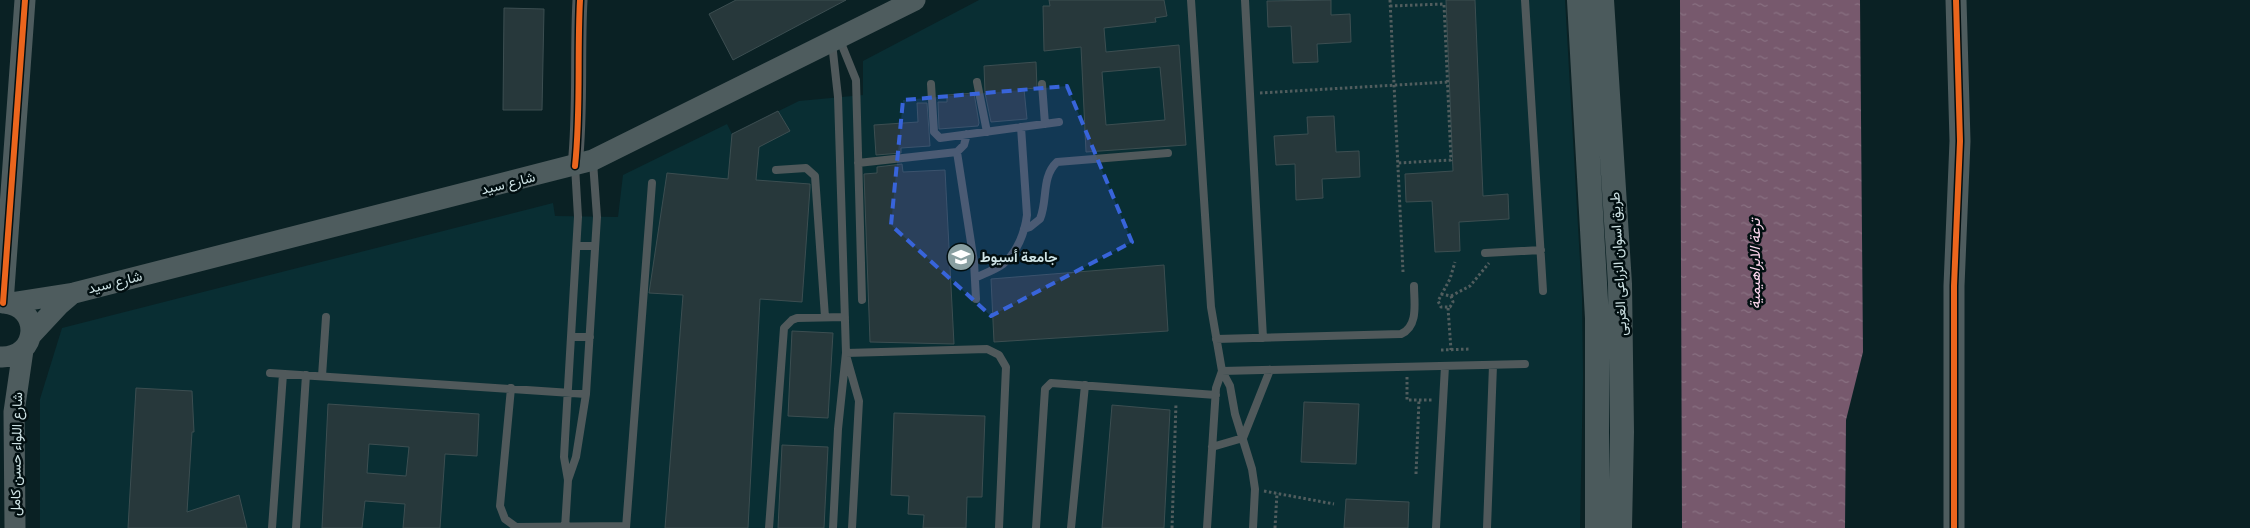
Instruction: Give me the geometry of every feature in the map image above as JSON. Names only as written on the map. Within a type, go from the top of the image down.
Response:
[{"type":"main road","points":[[0,357],[12,356],[27,343],[29,319],[24,312],[4,303],[25,0]]},
{"type":"main road","name":"شارع سيد","points":[[4,303],[74,293],[584,163],[915,0]]},
{"type":"main road","name":"طريق اسوان الزراعى الغربى","points":[[1579,0],[1597,309],[1597,528]]},
{"type":"main road","name":"طريق اسوان الزراعى الغربى","points":[[1602,0],[1620,284],[1622,386],[1620,528]]},
{"type":"main road","points":[[1954,528],[1954,286],[1960,141],[1956,0]]},
{"type":"main road","name":"شارع سيد","points":[[27,343],[59,305],[74,293]]},
{"type":"main road","name":"شارع اللواء حسن كامل","points":[[16,528],[14,412],[27,343]]},
{"type":"street","points":[[580,0],[578,137],[584,163]]},
{"type":"lane","points":[[1192,0],[1209,280],[1222,371],[1230,386],[1232,404],[1254,479],[1253,528]]},
{"type":"lane","points":[[1245,0],[1263,338]]},
{"type":"lane","points":[[1525,0],[1543,291]]},
{"type":"lane","points":[[835,40],[856,80],[862,300]]},
{"type":"lane","points":[[833,528],[838,430],[846,353],[835,40]]},
{"type":"lane","points":[[977,82],[987,132]]},
{"type":"lane","points":[[931,84],[935,134],[940,138],[1059,122]]},
{"type":"lane","points":[[1042,84],[1045,124]]},
{"type":"lane","points":[[974,278],[1003,264],[1016,247],[1024,229],[1027,215],[1021,128]]},
{"type":"lane","points":[[858,163],[956,152],[964,145],[967,134]]},
{"type":"lane","points":[[956,152],[976,299]]},
{"type":"lane","points":[[1024,229],[1040,219],[1047,177],[1051,168],[1057,162],[1168,153]]},
{"type":"lane","points":[[565,527],[568,480],[564,457],[576,246],[584,163]]},
{"type":"lane","points":[[568,480],[576,457],[586,394],[597,217],[584,163]]},
{"type":"lane","points":[[776,170],[806,168],[815,176],[824,318]]},
{"type":"lane","points":[[511,388],[500,506],[505,519],[515,527],[626,527],[652,183]]},
{"type":"lane","points":[[576,246],[595,246]]},
{"type":"lane","points":[[1489,253],[1540,250]]},
{"type":"lane","points":[[1216,339],[1401,334],[1409,329],[1414,322],[1414,286]]},
{"type":"lane","points":[[322,376],[326,317]]},
{"type":"lane","points":[[769,528],[783,332],[787,324],[792,320],[845,317]]},
{"type":"lane","points":[[571,337],[590,337]]},
{"type":"lane","points":[[846,353],[987,349],[999,355],[1006,367],[999,528]]},
{"type":"lane","points":[[846,353],[857,386],[859,401],[852,528]]},
{"type":"lane","points":[[1222,371],[1525,364]]},
{"type":"lane","points":[[1487,528],[1493,365]]},
{"type":"lane","points":[[1436,528],[1445,366]]},
{"type":"lane","points":[[1243,438],[1270,370]]},
{"type":"lane","points":[[1207,528],[1216,394],[1222,371]]},
{"type":"lane","points":[[270,373],[586,394]]},
{"type":"lane","points":[[272,528],[283,374]]},
{"type":"lane","points":[[296,528],[306,375]]},
{"type":"lane","points":[[1036,528],[1045,389],[1054,382],[1216,394]]},
{"type":"lane","points":[[1071,528],[1085,385]]},
{"type":"lane","points":[[1212,447],[1243,438]]},
{"type":"path","points":[[1390,0],[1404,272]]},
{"type":"path","points":[[1390,6],[1444,4],[1448,82],[1451,160],[1398,163]]},
{"type":"path","points":[[1250,94],[1448,82]]},
{"type":"path","points":[[1442,294],[1451,296],[1462,292],[1478,280],[1489,263],[1489,253]]},
{"type":"path","points":[[1448,308],[1439,304],[1455,262]]},
{"type":"path","points":[[1451,296],[1453,302],[1448,308],[1451,350]]},
{"type":"path","points":[[1441,350],[1471,349]]},
{"type":"path","points":[[1407,367],[1407,400],[1443,400]]},
{"type":"path","points":[[1416,474],[1418,400]]},
{"type":"path","points":[[1172,401],[1177,405],[1172,528]]},
{"type":"path","points":[[1270,492],[1334,504]]},
{"type":"path","points":[[1275,528],[1277,493]]},
{"type":"highlighted area","points":[[1067,86],[1132,242],[991,316],[891,225],[903,100]]},
{"type":"shaded area","name":"جامعة أسيوط","points":[[979,0],[1565,0],[1582,296],[1583,377],[1580,528],[40,528],[40,399],[62,328],[553,203],[555,216],[618,217],[623,175],[727,124],[732,134],[799,101],[863,95],[863,61]]},
{"type":"water","name":"ترعة الابراهيمية","points":[[1680,0],[1860,0],[1863,352],[1846,420],[1845,528],[1682,528]]},
{"type":"building","points":[[736,0],[846,0],[733,60],[709,14]]},
{"type":"building","points":[[1049,0],[1164,0],[1167,16],[1155,18],[1156,22],[1104,28],[1106,52],[1179,45],[1186,145],[1086,152],[1081,47],[1044,51],[1043,6],[1050,6]],"holes":[[[1160,67],[1165,120],[1106,125],[1102,72]]]},
{"type":"building","points":[[1331,0],[1331,15],[1350,14],[1351,42],[1317,44],[1318,62],[1293,63],[1291,26],[1268,27],[1267,1]]},
{"type":"building","points":[[1446,0],[1475,0],[1483,196],[1508,194],[1509,219],[1459,222],[1460,251],[1435,252],[1432,201],[1406,202],[1405,174],[1453,171]]},
{"type":"building","points":[[504,8],[544,9],[542,110],[503,110]]},
{"type":"building","points":[[1036,62],[1037,88],[1024,89],[1027,119],[991,122],[985,93],[984,66]]},
{"type":"building","points":[[974,93],[978,126],[939,129],[938,102],[947,102],[947,95]]},
{"type":"building","points":[[917,103],[927,103],[930,146],[901,148],[901,153],[876,155],[874,125],[918,122]]},
{"type":"building","points":[[778,111],[790,131],[759,147],[756,180],[810,184],[802,302],[760,299],[748,528],[665,528],[683,295],[649,293],[667,173],[728,179],[732,134]]},
{"type":"building","points":[[1334,116],[1336,152],[1359,151],[1360,177],[1322,179],[1323,198],[1296,200],[1295,164],[1276,165],[1274,136],[1308,134],[1307,117]]},
{"type":"building","points":[[902,164],[903,172],[945,170],[954,344],[870,342],[864,174],[877,173],[877,167]]},
{"type":"building","points":[[1164,265],[1168,331],[994,342],[991,279]]},
{"type":"building","points":[[792,331],[833,333],[828,418],[788,416]]},
{"type":"building","points":[[136,388],[192,391],[194,432],[192,432],[187,512],[239,495],[247,528],[128,528]]},
{"type":"building","points":[[1304,402],[1359,404],[1356,464],[1301,462]]},
{"type":"building","points":[[328,404],[479,414],[477,456],[445,454],[440,528],[403,528],[405,504],[365,501],[362,528],[322,528]],"holes":[[[369,444],[409,447],[406,476],[367,473]]]},
{"type":"building","points":[[1112,405],[1170,410],[1164,528],[1102,528]]},
{"type":"building","points":[[894,413],[985,416],[982,497],[967,497],[966,528],[923,528],[924,515],[908,514],[909,496],[891,495]]},
{"type":"building","points":[[782,445],[828,447],[824,528],[778,528]]},
{"type":"building","points":[[1346,499],[1409,502],[1408,528],[1344,528]]},
{"type":"cycle path","points":[[3,303],[25,0]]},
{"type":"cycle path","points":[[575,166],[578,125],[580,0]]},
{"type":"cycle path","points":[[1954,528],[1954,286],[1960,141],[1956,0]]},
{"type":"place","name":"جامعة أسيوط","points":[[961,257]]}]
